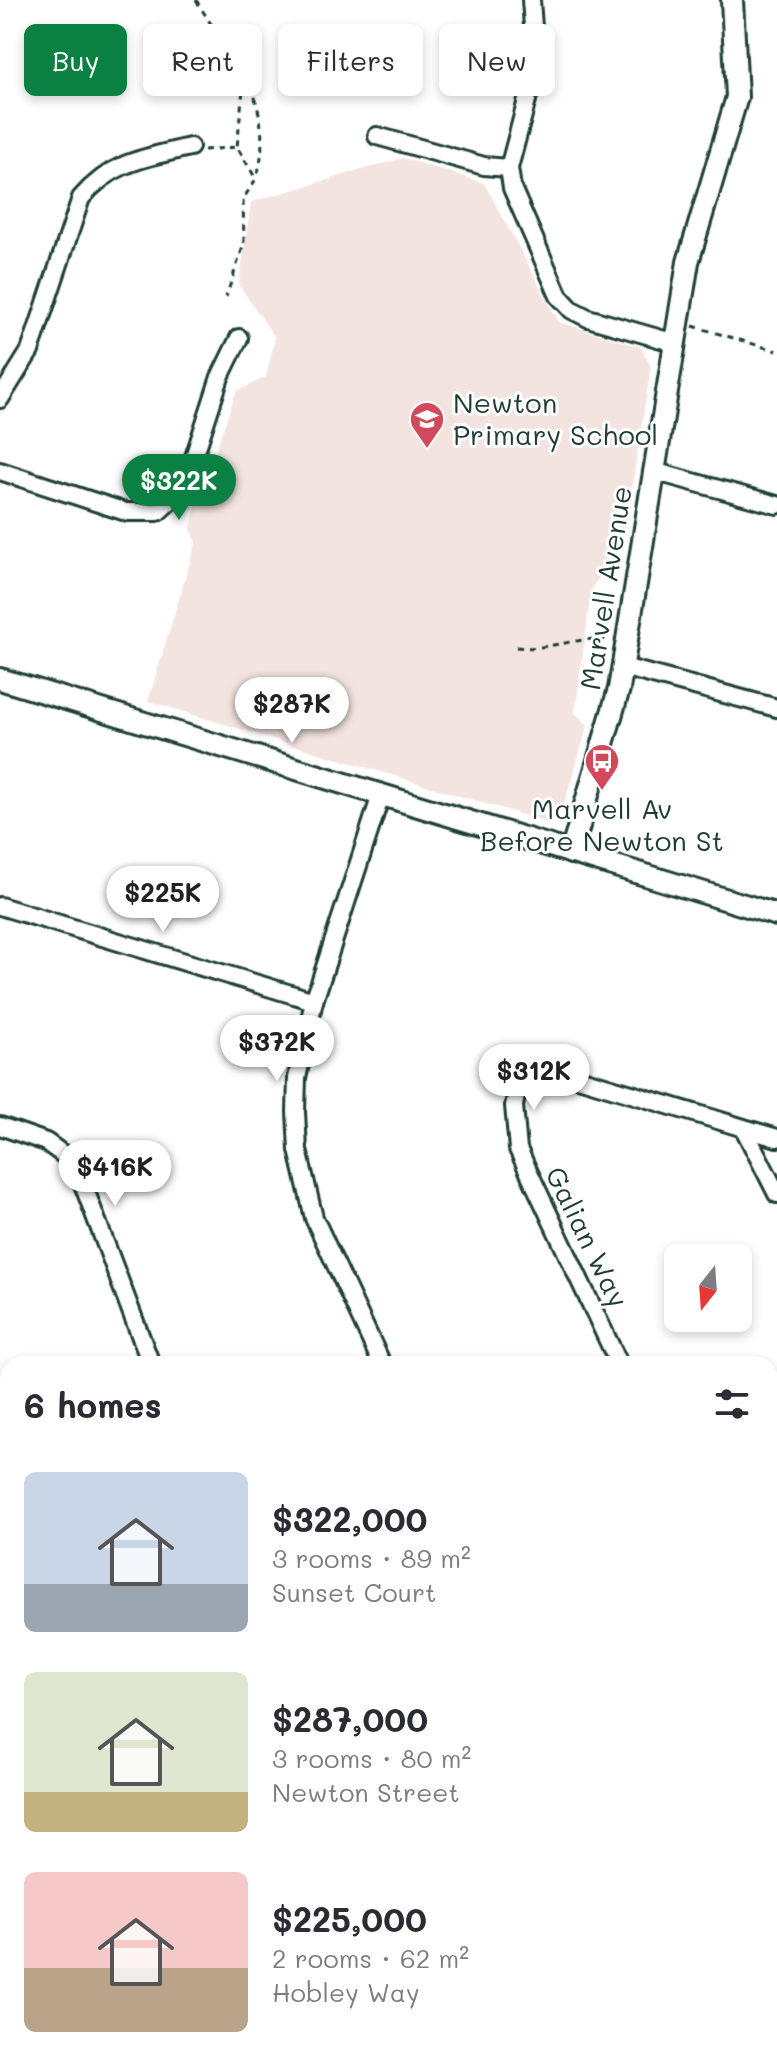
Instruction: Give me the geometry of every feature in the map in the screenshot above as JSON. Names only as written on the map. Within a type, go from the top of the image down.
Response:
[{"type":"street","points":[[531,0],[536,66],[509,168],[512,188],[559,296],[572,310],[676,333]]},
{"type":"street","name":"Marvell Avenue","points":[[571,853],[613,716],[623,667],[688,262],[737,97],[732,0]]},
{"type":"street","points":[[377,136],[484,166],[509,168]]},
{"type":"street","points":[[0,399],[30,351],[81,198],[98,178],[120,164],[190,147]]},
{"type":"street","points":[[0,471],[126,512],[158,512],[172,503],[184,488],[220,377],[239,338]]},
{"type":"street","points":[[653,471],[777,505]]},
{"type":"street","points":[[623,667],[777,708]]},
{"type":"street","points":[[0,679],[777,915]]},
{"type":"street","points":[[378,1356],[314,1218],[298,1150],[297,1078],[314,1001],[381,795]]},
{"type":"street","points":[[0,906],[314,1001]]},
{"type":"street","name":"Galian Way","points":[[615,1356],[518,1149],[514,1106],[519,1081],[537,1070],[552,1070],[777,1138]]},
{"type":"street","points":[[0,1126],[46,1142],[75,1163],[148,1356]]},
{"type":"street","points":[[744,1129],[777,1194]]},
{"type":"path","points":[[197,0],[211,24]]},
{"type":"path","points":[[242,96],[237,147],[256,179]]},
{"type":"path","points":[[226,297],[231,290],[244,244],[243,199],[256,179],[262,161],[261,122],[253,96]]},
{"type":"path","points":[[190,147],[212,152],[237,147]]},
{"type":"path","points":[[676,333],[777,351]]},
{"type":"path","points":[[516,647],[554,648],[592,637],[615,640]]},
{"type":"shaded area","name":"Newton Primary School","points":[[403,158],[484,183],[559,322],[641,347],[651,367],[622,548],[593,586],[589,608],[575,713],[588,725],[561,814],[546,822],[148,701],[196,543],[191,528],[195,509],[236,392],[266,377],[275,338],[239,285],[251,202]]},
{"type":"place","name":"Newton Primary School","points":[[427,450]]},
{"type":"place","name":"Marvell Av Before Newton St","points":[[602,792]]}]
